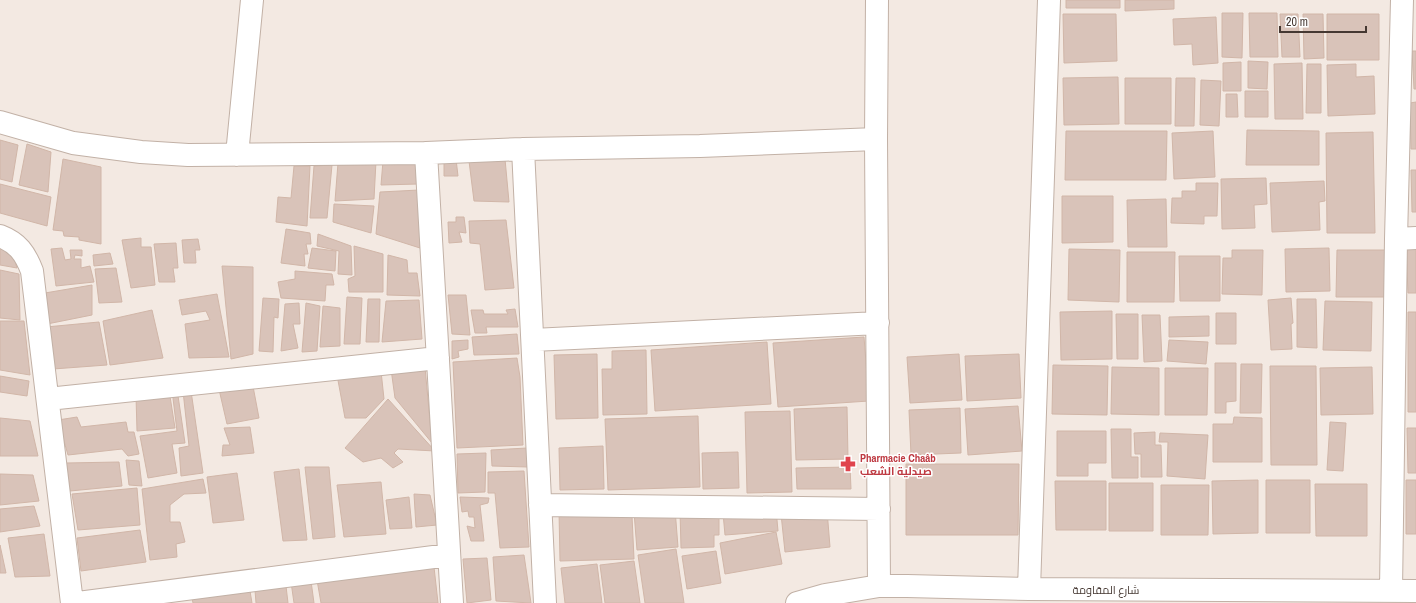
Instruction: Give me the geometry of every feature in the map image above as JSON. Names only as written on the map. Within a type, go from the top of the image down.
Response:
[{"type":"street","points":[[238,155],[252,0]]},
{"type":"street","points":[[877,0],[876,139],[879,586]]},
{"type":"street","points":[[1029,589],[1049,0]]},
{"type":"street","points":[[1391,590],[1406,239],[1402,0]]},
{"type":"street","points":[[0,122],[73,143],[157,153],[188,155],[426,153],[524,149],[700,146],[876,139]]},
{"type":"street","points":[[524,149],[545,603]]},
{"type":"street","points":[[426,153],[452,603]]},
{"type":"street","points":[[0,236],[10,240],[25,254],[32,271],[72,603]]},
{"type":"street","points":[[533,340],[878,323]]},
{"type":"street","points":[[48,399],[438,358]]},
{"type":"street","points":[[540,505],[879,509]]},
{"type":"street","points":[[78,603],[449,555]]},
{"type":"street","name":"شارع المقاومة","points":[[797,603],[825,595],[879,586],[1029,589],[1416,591]]},
{"type":"building","points":[[1066,0],[1120,0],[1120,8],[1066,8]]},
{"type":"building","points":[[1125,0],[1174,0],[1174,9],[1125,11]]},
{"type":"building","points":[[1222,13],[1243,13],[1242,58],[1222,57]]},
{"type":"building","points":[[1249,13],[1277,13],[1278,57],[1250,57]]},
{"type":"building","points":[[1063,14],[1116,14],[1117,61],[1064,63]]},
{"type":"building","points":[[1280,14],[1298,14],[1300,57],[1282,57]]},
{"type":"building","points":[[1303,14],[1323,14],[1324,58],[1304,59]]},
{"type":"building","points":[[1327,14],[1379,14],[1379,60],[1327,60]]},
{"type":"building","points":[[1216,17],[1218,63],[1193,65],[1192,44],[1174,45],[1173,19]]},
{"type":"building","points":[[1412,51],[1416,51],[1416,89],[1414,89]]},
{"type":"building","points":[[1248,61],[1268,62],[1267,89],[1248,88]]},
{"type":"building","points":[[1241,62],[1241,91],[1223,91],[1223,63]]},
{"type":"building","points":[[1302,63],[1303,119],[1275,119],[1274,64]]},
{"type":"building","points":[[1307,64],[1321,64],[1321,113],[1306,113]]},
{"type":"building","points":[[1356,64],[1356,77],[1374,76],[1375,114],[1328,116],[1327,65]]},
{"type":"building","points":[[1118,77],[1119,124],[1064,125],[1063,78]]},
{"type":"building","points":[[1125,78],[1171,78],[1171,124],[1125,124]]},
{"type":"building","points":[[1176,78],[1195,78],[1194,126],[1175,126]]},
{"type":"building","points":[[1201,80],[1221,81],[1219,126],[1200,125]]},
{"type":"building","points":[[1245,91],[1268,91],[1268,117],[1245,117]]},
{"type":"building","points":[[1226,94],[1237,94],[1238,117],[1226,117]]},
{"type":"building","points":[[1416,102],[1416,149],[1411,149],[1410,103]]},
{"type":"building","points":[[1247,130],[1319,131],[1319,165],[1246,165]]},
{"type":"building","points":[[1066,131],[1167,131],[1166,180],[1065,180]]},
{"type":"building","points":[[1213,131],[1215,177],[1174,179],[1172,133]]},
{"type":"building","points":[[1373,132],[1375,233],[1327,233],[1326,133]]},
{"type":"building","points":[[0,140],[18,145],[12,182],[0,179]]},
{"type":"building","points":[[27,144],[51,152],[48,192],[19,185]]},
{"type":"building","points":[[63,159],[101,167],[101,244],[79,240],[79,237],[64,236],[63,231],[53,230]]},
{"type":"building","points":[[456,159],[458,176],[444,176],[444,160]]},
{"type":"building","points":[[505,159],[509,202],[474,201],[469,161]]},
{"type":"building","points":[[416,160],[418,184],[381,185],[383,161]]},
{"type":"building","points":[[376,161],[374,199],[335,201],[338,163]]},
{"type":"building","points":[[332,165],[327,218],[310,218],[314,166]]},
{"type":"building","points":[[294,166],[310,166],[307,226],[276,222],[278,197],[291,198]]},
{"type":"building","points":[[1411,170],[1416,170],[1416,212],[1412,212]]},
{"type":"building","points":[[1266,178],[1267,204],[1254,205],[1255,228],[1222,229],[1221,179]]},
{"type":"building","points":[[1324,181],[1325,201],[1319,202],[1320,230],[1272,232],[1270,183]]},
{"type":"building","points":[[1196,183],[1218,183],[1217,216],[1204,216],[1204,224],[1171,223],[1172,198],[1182,198],[1182,191],[1196,191]]},
{"type":"building","points":[[0,184],[51,197],[47,226],[0,213]]},
{"type":"building","points":[[419,190],[420,248],[376,234],[380,192]]},
{"type":"building","points":[[1062,196],[1113,196],[1113,242],[1062,243]]},
{"type":"building","points":[[1166,199],[1167,247],[1128,247],[1127,200]]},
{"type":"building","points":[[334,204],[374,206],[371,233],[333,222]]},
{"type":"building","points":[[456,217],[464,217],[466,233],[459,232],[462,242],[449,243],[448,222],[456,222]]},
{"type":"building","points":[[506,220],[514,288],[485,290],[480,244],[470,243],[469,221]]},
{"type":"building","points":[[286,229],[310,233],[311,244],[306,244],[308,254],[304,254],[305,266],[281,263]]},
{"type":"building","points":[[318,234],[351,246],[352,275],[338,274],[339,251],[317,246]]},
{"type":"building","points":[[141,238],[141,247],[151,247],[155,285],[131,288],[122,240]]},
{"type":"building","points":[[198,239],[200,250],[195,250],[196,263],[184,263],[182,240]]},
{"type":"building","points":[[0,241],[11,246],[17,268],[0,265]]},
{"type":"building","points":[[176,243],[178,268],[173,268],[175,282],[159,282],[154,244]]},
{"type":"building","points":[[1406,243],[1416,243],[1416,293],[1408,293]]},
{"type":"building","points":[[354,246],[383,254],[383,292],[349,292],[348,279],[355,276]]},
{"type":"building","points":[[62,248],[65,260],[71,259],[70,250],[82,250],[82,256],[75,255],[74,259],[81,259],[81,268],[90,266],[94,282],[56,286],[51,249]]},
{"type":"building","points":[[312,248],[336,251],[335,271],[308,268]]},
{"type":"building","points":[[1329,248],[1330,291],[1286,292],[1285,249]]},
{"type":"building","points":[[1069,249],[1120,250],[1119,302],[1068,300]]},
{"type":"building","points":[[1232,250],[1263,250],[1262,295],[1222,294],[1223,258],[1232,258]]},
{"type":"building","points":[[1337,250],[1386,250],[1386,297],[1336,297]]},
{"type":"building","points":[[1127,252],[1175,252],[1174,302],[1127,302]]},
{"type":"building","points":[[110,253],[113,264],[94,266],[93,255]]},
{"type":"building","points":[[388,255],[407,260],[408,273],[417,273],[420,296],[387,295]]},
{"type":"building","points":[[1179,256],[1220,256],[1220,301],[1180,301]]},
{"type":"building","points":[[222,266],[253,267],[253,354],[231,359]]},
{"type":"building","points":[[116,268],[122,302],[99,303],[95,269]]},
{"type":"building","points":[[0,270],[19,274],[20,320],[0,318]]},
{"type":"building","points":[[295,271],[332,274],[334,285],[326,285],[325,301],[281,298],[278,282],[295,279]]},
{"type":"building","points":[[92,285],[92,315],[47,324],[45,293]]},
{"type":"building","points":[[217,294],[229,357],[189,358],[185,324],[210,320],[206,311],[182,315],[179,300]]},
{"type":"building","points":[[448,295],[466,295],[470,335],[452,334]]},
{"type":"building","points":[[347,297],[362,298],[360,344],[344,344]]},
{"type":"building","points":[[263,298],[279,299],[278,318],[274,317],[273,352],[259,351]]},
{"type":"building","points":[[1291,298],[1293,323],[1291,324],[1292,349],[1271,350],[1268,300]]},
{"type":"building","points":[[368,299],[380,299],[379,342],[366,342]]},
{"type":"building","points":[[1297,299],[1316,299],[1317,348],[1297,347]]},
{"type":"building","points":[[419,300],[422,339],[382,342],[386,301]]},
{"type":"building","points":[[1325,301],[1372,302],[1371,351],[1323,350]]},
{"type":"building","points":[[299,303],[300,324],[293,324],[298,348],[281,351],[285,304]]},
{"type":"building","points":[[306,303],[320,306],[317,351],[302,352]]},
{"type":"building","points":[[323,306],[340,308],[340,346],[320,347]]},
{"type":"building","points":[[515,309],[518,327],[486,327],[487,333],[475,333],[471,310],[483,310],[484,314],[508,314],[506,310]]},
{"type":"building","points":[[152,310],[163,358],[110,365],[103,321]]},
{"type":"building","points":[[1112,311],[1112,359],[1061,360],[1060,312]]},
{"type":"building","points":[[1408,312],[1416,312],[1416,412],[1408,412]]},
{"type":"building","points":[[1216,313],[1236,313],[1236,344],[1216,344]]},
{"type":"building","points":[[1116,314],[1138,314],[1138,359],[1117,359]]},
{"type":"building","points":[[1142,315],[1160,315],[1162,361],[1144,362]]},
{"type":"building","points":[[1209,316],[1209,336],[1169,337],[1169,317]]},
{"type":"building","points":[[0,321],[24,321],[30,375],[0,370]]},
{"type":"building","points":[[99,322],[107,365],[53,369],[46,327]]},
{"type":"building","points":[[517,334],[519,354],[474,355],[472,337]]},
{"type":"building","points":[[864,337],[869,401],[778,407],[773,343]]},
{"type":"building","points":[[468,340],[468,349],[458,351],[459,357],[452,359],[452,341]]},
{"type":"building","points":[[1169,340],[1208,342],[1206,364],[1167,361]]},
{"type":"building","points":[[767,342],[771,404],[655,411],[651,350]]},
{"type":"building","points":[[646,350],[647,414],[603,415],[602,369],[612,369],[612,351]]},
{"type":"building","points":[[597,354],[598,418],[556,419],[554,355]]},
{"type":"building","points":[[959,354],[962,400],[910,403],[907,357]]},
{"type":"building","points":[[1019,354],[1021,398],[967,401],[965,356]]},
{"type":"building","points":[[517,358],[520,377],[523,445],[457,448],[453,362]]},
{"type":"building","points":[[1215,363],[1236,363],[1236,401],[1226,402],[1226,413],[1215,413]]},
{"type":"building","points":[[1241,364],[1262,364],[1261,413],[1240,413]]},
{"type":"building","points":[[1053,365],[1108,366],[1107,415],[1052,414]]},
{"type":"building","points":[[1270,366],[1316,366],[1317,465],[1271,465]]},
{"type":"building","points":[[425,367],[432,443],[395,398],[391,369]]},
{"type":"building","points":[[1112,367],[1159,368],[1159,415],[1111,414]]},
{"type":"building","points":[[1372,367],[1373,414],[1321,415],[1320,368]]},
{"type":"building","points":[[1165,368],[1208,368],[1207,415],[1165,415]]},
{"type":"building","points":[[381,371],[384,399],[366,418],[345,418],[337,375]]},
{"type":"building","points":[[0,376],[29,381],[27,396],[0,392]]},
{"type":"building","points":[[252,381],[259,418],[227,424],[218,385]]},
{"type":"building","points":[[177,389],[185,443],[172,444],[177,473],[148,478],[140,436],[177,431],[172,390]]},
{"type":"building","points":[[169,390],[175,428],[137,431],[136,396]]},
{"type":"building","points":[[183,391],[191,391],[203,473],[181,476],[179,448],[189,446]]},
{"type":"building","points":[[388,399],[435,451],[398,449],[394,453],[403,462],[393,468],[381,458],[363,462],[345,448]]},
{"type":"building","points":[[1018,406],[1022,451],[968,455],[965,409]]},
{"type":"building","points":[[847,407],[848,459],[796,460],[794,409]]},
{"type":"building","points":[[960,408],[961,453],[911,455],[909,410]]},
{"type":"building","points":[[790,411],[792,492],[747,493],[745,412]]},
{"type":"building","points":[[698,416],[700,487],[608,490],[605,419]]},
{"type":"building","points":[[77,417],[81,427],[126,422],[128,432],[134,432],[139,454],[128,456],[122,449],[68,455],[58,420]]},
{"type":"building","points":[[1234,417],[1262,418],[1262,462],[1213,462],[1213,424],[1233,424]]},
{"type":"building","points":[[0,418],[30,421],[38,456],[0,456]]},
{"type":"building","points":[[1330,422],[1346,423],[1343,471],[1327,470]]},
{"type":"building","points":[[250,427],[254,453],[222,456],[223,445],[230,445],[224,428]]},
{"type":"building","points":[[1407,428],[1416,428],[1416,473],[1408,473]]},
{"type":"building","points":[[1111,429],[1131,429],[1131,457],[1138,457],[1138,478],[1112,478]]},
{"type":"building","points":[[1057,431],[1106,431],[1106,463],[1088,463],[1088,476],[1057,476]]},
{"type":"building","points":[[1155,432],[1155,445],[1161,445],[1162,477],[1141,477],[1141,454],[1135,454],[1134,433]]},
{"type":"building","points":[[1160,433],[1208,435],[1205,479],[1167,476],[1168,442],[1159,442]]},
{"type":"building","points":[[603,446],[604,489],[560,490],[559,448]]},
{"type":"building","points":[[527,448],[528,467],[492,466],[491,450]]},
{"type":"building","points":[[738,452],[739,488],[703,489],[702,453]]},
{"type":"building","points":[[486,453],[485,492],[458,493],[457,454]]},
{"type":"building","points":[[126,460],[139,461],[142,486],[129,485]]},
{"type":"building","points":[[119,462],[122,486],[70,491],[66,463]]},
{"type":"building","points":[[906,464],[1019,464],[1018,535],[906,535]]},
{"type":"building","points":[[305,467],[329,467],[335,537],[313,539]]},
{"type":"building","points":[[850,467],[851,489],[797,489],[796,468]]},
{"type":"building","points":[[299,469],[307,540],[283,541],[274,472]]},
{"type":"building","points":[[524,471],[529,547],[500,548],[495,493],[488,493],[488,472]]},
{"type":"building","points":[[237,473],[244,520],[213,523],[207,477]]},
{"type":"building","points":[[0,474],[33,475],[39,501],[0,505]]},
{"type":"building","points":[[203,479],[206,493],[184,494],[170,505],[170,522],[180,522],[185,542],[176,544],[177,557],[150,560],[142,489]]},
{"type":"building","points":[[1258,480],[1258,533],[1213,534],[1212,481]]},
{"type":"building","points":[[1266,480],[1310,480],[1310,533],[1266,533]]},
{"type":"building","points":[[1406,480],[1416,480],[1416,534],[1406,534]]},
{"type":"building","points":[[1055,481],[1106,481],[1106,530],[1056,530]]},
{"type":"building","points":[[381,482],[386,534],[344,537],[337,485]]},
{"type":"building","points":[[1109,483],[1153,483],[1153,531],[1109,531]]},
{"type":"building","points":[[1315,484],[1367,484],[1367,536],[1316,536]]},
{"type":"building","points":[[1161,485],[1209,485],[1208,535],[1161,535]]},
{"type":"building","points":[[137,488],[140,525],[78,530],[72,494]]},
{"type":"building","points":[[414,494],[430,495],[437,525],[416,527]]},
{"type":"building","points":[[409,497],[412,528],[390,529],[386,500]]},
{"type":"building","points":[[460,497],[489,498],[488,503],[480,505],[484,541],[471,541],[467,526],[475,528],[474,517],[469,517],[468,511],[462,512]]},
{"type":"building","points":[[34,506],[40,526],[0,532],[0,509]]},
{"type":"building","points":[[675,509],[678,547],[637,550],[634,512]]},
{"type":"building","points":[[776,509],[778,531],[725,535],[723,513]]},
{"type":"building","points":[[719,510],[719,535],[714,535],[714,547],[681,548],[680,511]]},
{"type":"building","points":[[827,510],[830,547],[785,552],[781,514]]},
{"type":"building","points":[[559,511],[632,516],[634,559],[560,561]]},
{"type":"building","points":[[140,530],[146,562],[81,571],[77,538]]},
{"type":"building","points":[[776,532],[782,564],[725,574],[720,543]]},
{"type":"building","points":[[44,534],[50,576],[15,577],[8,538]]},
{"type":"building","points":[[0,545],[6,573],[0,573]]},
{"type":"building","points":[[676,549],[684,603],[645,603],[638,555]]},
{"type":"building","points":[[716,551],[721,583],[687,589],[682,556]]},
{"type":"building","points":[[524,555],[531,603],[496,601],[493,557]]},
{"type":"building","points":[[487,558],[491,600],[467,603],[463,559]]},
{"type":"building","points":[[634,561],[640,603],[605,603],[600,565]]},
{"type":"building","points":[[597,564],[602,603],[565,603],[561,568]]},
{"type":"building","points":[[434,567],[438,603],[321,603],[317,580]]},
{"type":"building","points":[[311,581],[314,603],[294,603],[291,582]]},
{"type":"building","points":[[286,586],[288,603],[256,603],[255,590]]},
{"type":"building","points":[[250,591],[252,603],[193,603],[191,594]]},
{"type":"place","name":"Pharmacie Chaâb صيدلية الشعب","points":[[848,464]]}]
